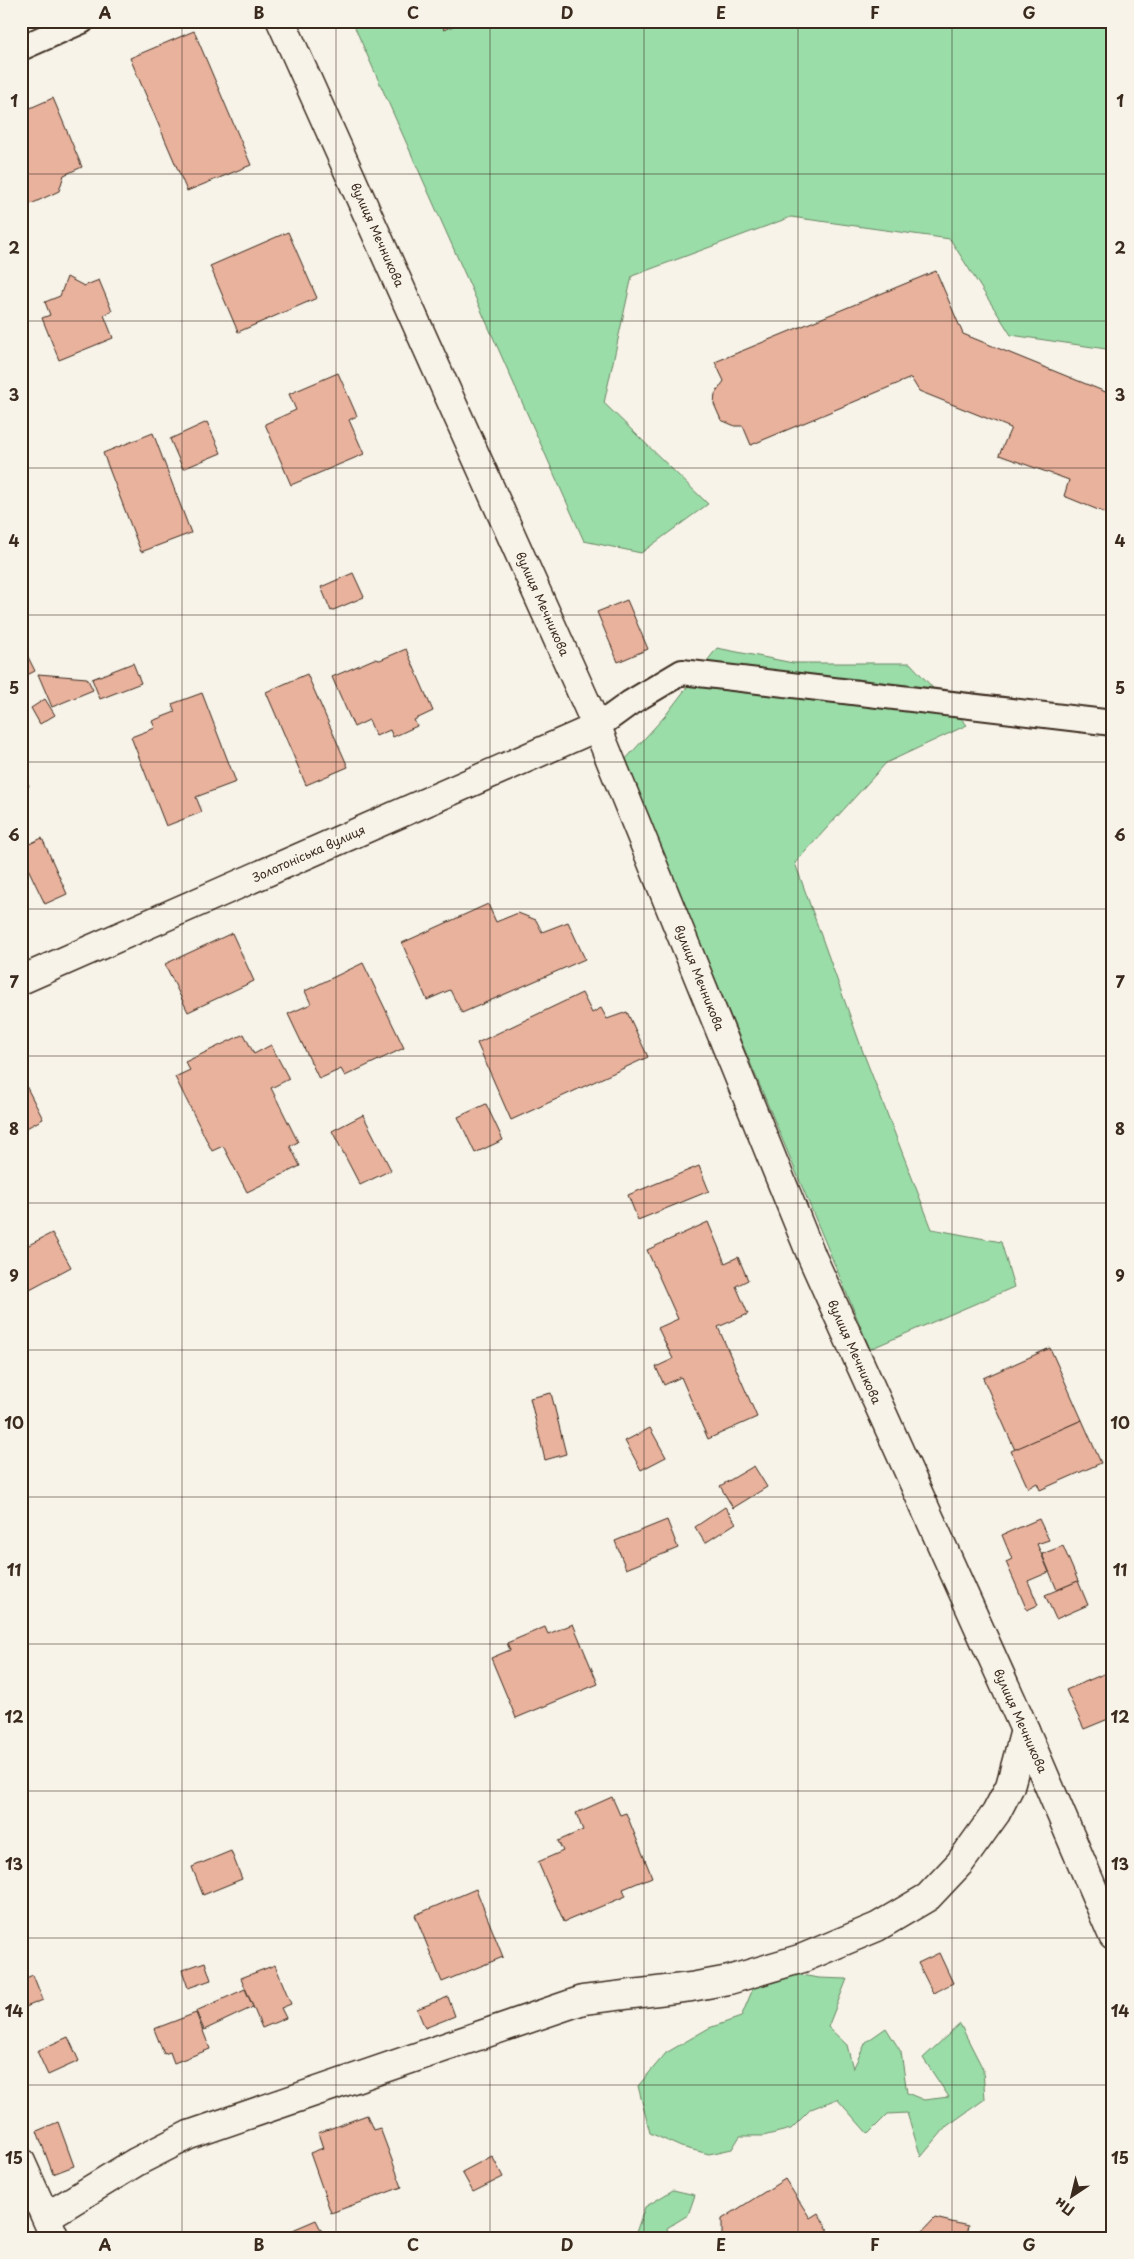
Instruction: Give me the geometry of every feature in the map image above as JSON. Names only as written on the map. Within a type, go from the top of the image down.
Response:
[{"type":"street","name":"вулиця Мечникова","points":[[281,21],[597,727],[812,1257],[1025,1730],[1113,1936]]},
{"type":"street","name":"Золотоніська вулиця","points":[[21,980],[597,727]]},
{"type":"street","points":[[21,2162],[50,2227],[136,2162],[189,2135],[583,2000],[690,1987],[730,1980],[803,1958],[877,1927],[928,1897],[960,1863],[996,1813],[1010,1786],[1025,1730]]},
{"type":"lane","points":[[21,48],[82,21]]},
{"type":"lane","points":[[597,727],[630,703],[682,672],[1113,722]]},
{"type":"green space","points":[[352,21],[1113,21],[1113,350],[1011,335],[950,239],[791,217],[632,276],[604,403],[708,504],[641,553],[584,541]]},
{"type":"green space","points":[[717,648],[793,663],[910,663],[967,725],[886,763],[795,863],[863,1052],[932,1229],[1001,1242],[1014,1287],[870,1349],[624,761],[665,716]]},
{"type":"green space","points":[[795,1974],[819,1978],[847,1979],[828,2027],[847,2045],[853,2069],[866,2042],[886,2028],[901,2052],[907,2093],[924,2100],[949,2097],[923,2058],[960,2024],[983,2069],[985,2099],[947,2126],[921,2157],[907,2113],[888,2114],[868,2134],[837,2099],[811,2109],[791,2129],[763,2136],[740,2136],[732,2149],[709,2154],[681,2147],[650,2133],[638,2086],[666,2053],[709,2028],[741,2017],[755,1984]]},
{"type":"green space","points":[[673,2190],[695,2195],[688,2215],[667,2228],[669,2238],[634,2238],[645,2207]]},
{"type":"building","points":[[441,21],[464,21],[444,30]]},
{"type":"building","points":[[194,31],[251,165],[187,191],[130,58]]},
{"type":"building","points":[[53,98],[82,167],[64,175],[59,191],[31,204],[21,199],[21,112]]},
{"type":"building","points":[[288,232],[317,298],[238,332],[210,266]]},
{"type":"building","points":[[936,271],[963,334],[1113,395],[1113,516],[1064,496],[1069,480],[999,455],[1011,428],[919,391],[911,378],[751,445],[743,426],[735,426],[721,420],[714,404],[715,394],[724,381],[715,362]]},
{"type":"building","points":[[67,277],[84,286],[99,280],[112,311],[104,315],[113,338],[59,360],[42,318],[50,315],[45,302],[60,296]]},
{"type":"building","points":[[338,373],[357,416],[349,420],[364,454],[291,485],[265,424],[296,410],[289,394]]},
{"type":"building","points":[[207,422],[221,453],[183,469],[170,439]]},
{"type":"building","points":[[153,433],[191,533],[141,552],[103,453]]},
{"type":"building","points":[[353,573],[364,597],[331,611],[321,587]]},
{"type":"building","points":[[627,600],[648,649],[618,662],[597,612]]},
{"type":"building","points":[[21,643],[35,671],[21,678]]},
{"type":"building","points":[[406,649],[433,711],[414,720],[417,726],[393,737],[390,730],[376,736],[369,720],[354,727],[332,677],[374,659],[380,660]]},
{"type":"building","points":[[133,663],[141,683],[100,699],[92,679]]},
{"type":"building","points":[[38,674],[87,678],[93,690],[52,707]]},
{"type":"building","points":[[307,674],[348,767],[306,785],[266,692]]},
{"type":"building","points":[[202,693],[236,782],[196,797],[202,812],[166,826],[131,737],[155,728],[152,721],[175,712],[172,704]]},
{"type":"building","points":[[45,699],[55,715],[40,724],[31,708]]},
{"type":"building","points":[[21,770],[29,786],[21,789]]},
{"type":"building","points":[[42,838],[67,894],[45,904],[21,854],[21,848]]},
{"type":"building","points":[[488,904],[496,922],[518,913],[536,920],[542,932],[568,922],[585,959],[462,1013],[450,990],[427,1000],[402,943]]},
{"type":"building","points":[[232,933],[254,981],[188,1012],[165,964]]},
{"type":"building","points":[[363,963],[404,1048],[345,1076],[341,1069],[319,1079],[288,1014],[311,1004],[305,991]]},
{"type":"building","points":[[582,993],[592,1013],[601,1008],[607,1019],[627,1012],[648,1057],[511,1120],[477,1043]]},
{"type":"building","points":[[244,1034],[254,1054],[271,1045],[289,1079],[271,1088],[298,1142],[290,1146],[300,1166],[247,1192],[223,1146],[212,1151],[175,1077],[190,1070],[185,1062]]},
{"type":"building","points":[[21,1076],[43,1119],[21,1131]]},
{"type":"building","points":[[486,1104],[503,1140],[475,1153],[458,1117]]},
{"type":"building","points":[[363,1115],[391,1170],[360,1185],[332,1131]]},
{"type":"building","points":[[699,1166],[709,1191],[638,1220],[628,1195]]},
{"type":"building","points":[[708,1222],[725,1263],[738,1257],[748,1280],[736,1286],[748,1314],[718,1327],[757,1417],[708,1439],[681,1377],[664,1385],[656,1367],[673,1359],[658,1328],[678,1319],[647,1250]]},
{"type":"building","points":[[52,1233],[71,1267],[28,1290],[21,1276],[21,1249]]},
{"type":"building","points":[[1050,1348],[1082,1420],[1015,1450],[983,1378]]},
{"type":"building","points":[[551,1393],[566,1454],[545,1460],[530,1398]]},
{"type":"building","points":[[1082,1420],[1101,1463],[1040,1490],[1037,1483],[1028,1488],[1011,1451]]},
{"type":"building","points":[[650,1428],[666,1457],[641,1470],[625,1441]]},
{"type":"building","points":[[754,1466],[767,1487],[733,1508],[720,1486]]},
{"type":"building","points":[[725,1507],[736,1523],[705,1543],[695,1527]]},
{"type":"building","points":[[1039,1519],[1049,1540],[1037,1544],[1049,1572],[1028,1581],[1038,1605],[1027,1610],[1006,1562],[1012,1559],[1002,1535]]},
{"type":"building","points":[[667,1520],[678,1548],[626,1569],[615,1541]]},
{"type":"building","points":[[1063,1546],[1078,1581],[1057,1590],[1042,1554]]},
{"type":"building","points":[[1078,1581],[1088,1605],[1056,1619],[1045,1595]]},
{"type":"building","points":[[573,1624],[598,1684],[516,1718],[491,1658],[510,1650],[507,1643],[545,1627],[548,1634]]},
{"type":"building","points":[[1113,1670],[1113,1717],[1084,1729],[1066,1690]]},
{"type":"building","points":[[612,1797],[620,1815],[626,1813],[652,1877],[623,1889],[626,1896],[564,1922],[538,1862],[563,1851],[558,1841],[583,1830],[576,1813]]},
{"type":"building","points":[[231,1851],[242,1879],[203,1895],[192,1867]]},
{"type":"building","points":[[476,1889],[503,1957],[442,1982],[415,1915]]},
{"type":"building","points":[[939,1953],[953,1983],[933,1993],[918,1963]]},
{"type":"building","points":[[205,1962],[211,1980],[188,1988],[182,1970]]},
{"type":"building","points":[[275,1965],[291,2004],[281,2008],[286,2018],[262,2028],[241,1978]]},
{"type":"building","points":[[33,1975],[43,2000],[21,2009],[21,1980]]},
{"type":"building","points":[[245,1989],[253,2007],[204,2030],[196,2011]]},
{"type":"building","points":[[448,1997],[455,2016],[425,2028],[417,2009]]},
{"type":"building","points":[[196,2013],[210,2049],[174,2063],[170,2052],[164,2054],[154,2029]]},
{"type":"building","points":[[68,2037],[79,2061],[48,2075],[37,2051]]},
{"type":"building","points":[[367,2115],[373,2130],[380,2128],[402,2187],[331,2213],[310,2153],[323,2148],[318,2133]]},
{"type":"building","points":[[58,2122],[74,2166],[53,2174],[37,2131]]},
{"type":"building","points":[[492,2156],[503,2177],[473,2192],[462,2172]]},
{"type":"building","points":[[785,2179],[810,2218],[818,2213],[833,2238],[722,2238],[722,2219]]},
{"type":"building","points":[[935,2218],[968,2226],[965,2238],[916,2238]]},
{"type":"building","points":[[316,2220],[325,2238],[278,2238],[295,2229]]}]
